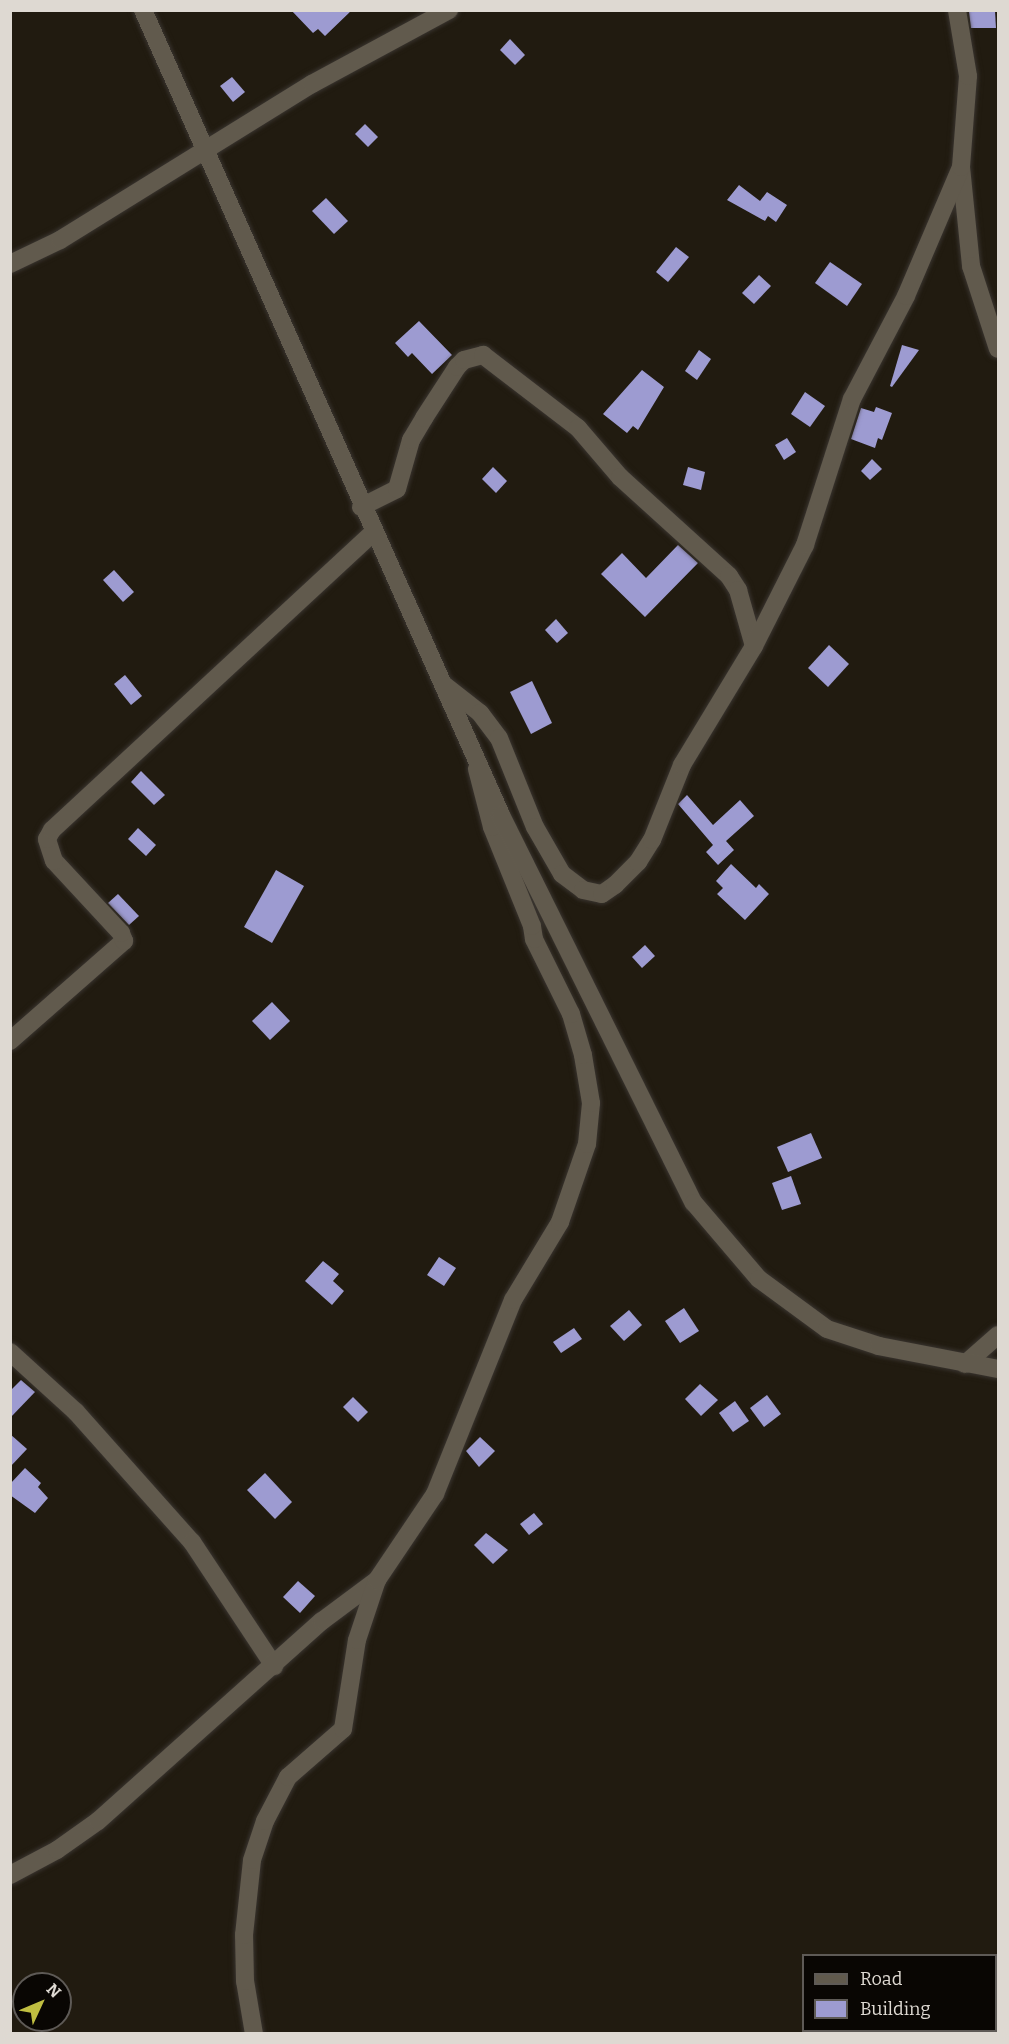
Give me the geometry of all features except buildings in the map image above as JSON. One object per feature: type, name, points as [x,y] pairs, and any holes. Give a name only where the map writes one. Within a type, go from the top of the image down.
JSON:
[{"type":"street","points":[[143,10],[207,149],[361,507],[474,756],[601,1022],[694,1203],[708,1223],[759,1279],[827,1329],[879,1346],[999,1369]]},
{"type":"street","points":[[10,264],[60,240],[312,84],[449,10]]},
{"type":"street","points":[[957,10],[968,76],[961,167],[971,266],[999,349]]},
{"type":"street","points":[[443,684],[480,713],[499,738],[535,827],[562,874],[584,890],[602,894],[638,862],[652,840],[682,765],[754,646],[805,545],[852,399],[901,306],[961,167]]},
{"type":"street","points":[[361,507],[397,489],[411,440],[424,418],[457,367],[464,360],[483,355],[578,428],[620,477],[729,576],[738,590],[754,646]]},
{"type":"street","points":[[10,1041],[124,941],[121,933],[54,861],[47,839],[52,830],[373,533]]},
{"type":"street","points":[[254,2034],[244,1935],[252,1860],[265,1821],[288,1777],[343,1729],[357,1640],[377,1580],[439,1485],[513,1300],[560,1222],[573,1191],[591,1123],[583,1055],[571,1014],[534,939],[532,926],[492,827],[474,756]]},
{"type":"street","points":[[965,1364],[999,1335]]},
{"type":"street","points":[[10,1352],[75,1412],[192,1542],[274,1666]]},
{"type":"street","points":[[10,1875],[57,1850],[98,1821],[136,1783],[274,1666],[322,1621],[377,1580]]}]
